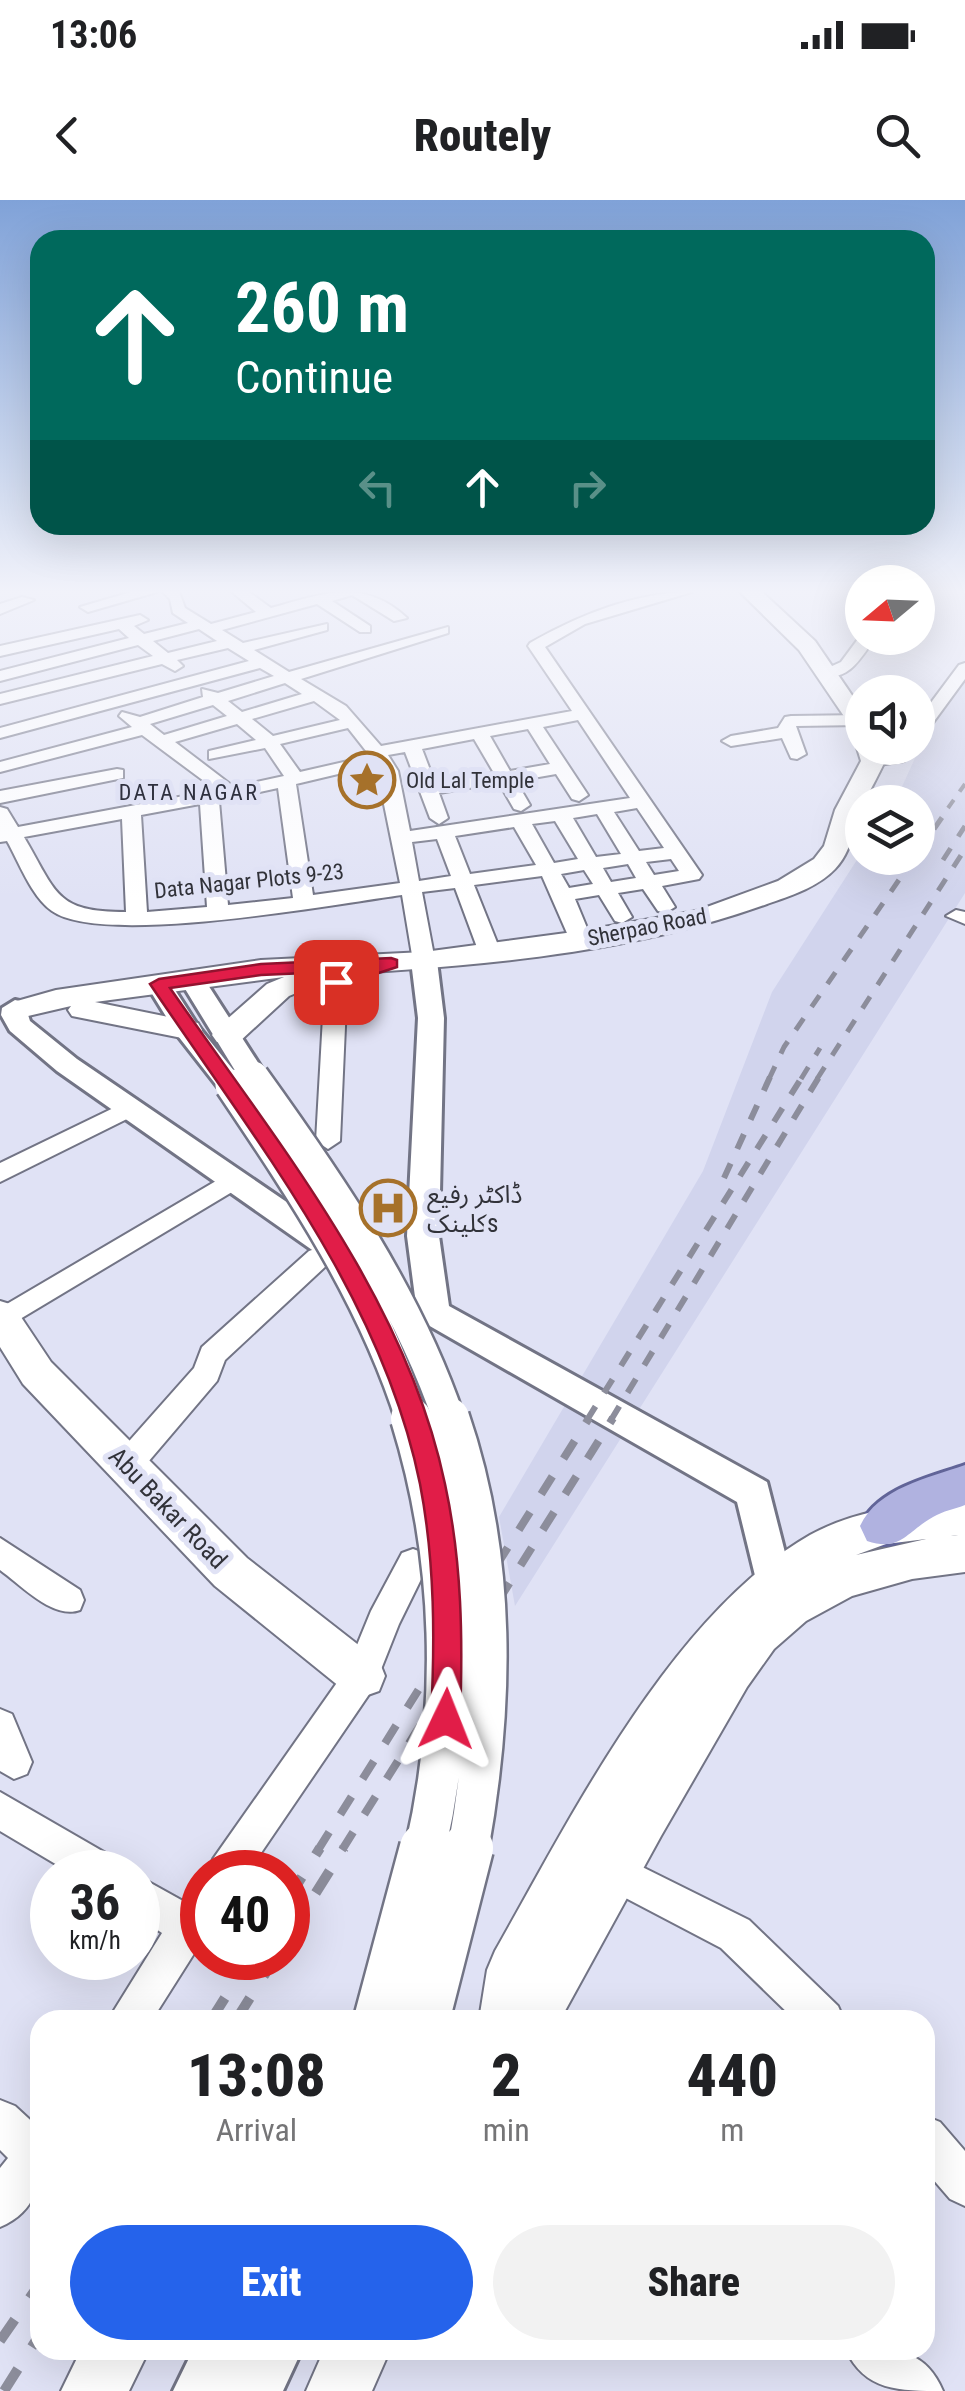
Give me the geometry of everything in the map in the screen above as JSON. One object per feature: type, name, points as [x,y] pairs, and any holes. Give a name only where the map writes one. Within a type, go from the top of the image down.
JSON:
[{"type":"main road","name":"Sherpao Road","points":[[180,989],[333,964],[391,964],[581,940],[702,918],[808,878],[838,847],[859,765]]},
{"type":"main road","name":"Sherpao Road","points":[[180,989],[336,982],[391,964]]},
{"type":"main road","points":[[228,1036],[278,990],[295,984]]},
{"type":"main road","points":[[14,1007],[56,999],[180,989]]},
{"type":"main road","points":[[14,1007],[53,1012],[83,1010],[180,989]]},
{"type":"main road","points":[[83,1010],[131,1016],[187,1030]]},
{"type":"main road","name":"Abu Bakar Road","points":[[1,1318],[38,1372],[231,1572],[362,1676]]},
{"type":"main road","points":[[884,1526],[917,1502],[965,1485]]},
{"type":"main road","points":[[508,2010],[514,1970],[612,1793],[712,1647],[774,1584],[828,1548],[884,1526],[965,1516]]},
{"type":"main road","points":[[534,2010],[552,1987],[612,1871],[734,1668],[766,1626],[809,1595],[867,1569],[907,1558],[965,1552]]},
{"type":"main road","points":[[92,2391],[111,2360]]},
{"type":"main road","points":[[338,2391],[353,2360]]},
{"type":"street","points":[[102,694],[231,793]]},
{"type":"street","points":[[0,734],[144,694]]},
{"type":"street","points":[[210,694],[270,742],[290,780],[304,902]]},
{"type":"street","points":[[0,767],[84,746],[236,694]]},
{"type":"street","points":[[562,896],[692,875],[570,694]]},
{"type":"street","points":[[161,741],[316,695],[352,722],[389,771],[412,886],[431,1018],[423,1236],[433,1312]]},
{"type":"street","points":[[0,707],[20,728]]},
{"type":"street","points":[[0,813],[6,835],[231,793],[378,755],[584,714]]},
{"type":"street","points":[[796,754],[788,732],[792,721],[845,734]]},
{"type":"street","points":[[215,755],[352,722]]},
{"type":"street","points":[[533,724],[579,795]]},
{"type":"street","points":[[731,741],[788,732]]},
{"type":"street","points":[[480,734],[505,777],[581,940]]},
{"type":"street","points":[[84,746],[160,806]]},
{"type":"street","points":[[412,748],[489,950]]},
{"type":"street","points":[[430,790],[561,768]]},
{"type":"street","points":[[0,797],[116,774]]},
{"type":"street","points":[[401,831],[520,812],[579,795],[637,794]]},
{"type":"street","points":[[520,812],[561,814],[602,808],[637,794]]},
{"type":"street","points":[[209,797],[218,912]]},
{"type":"street","points":[[602,808],[665,907]]},
{"type":"street","points":[[131,812],[137,918]]},
{"type":"street","points":[[561,814],[622,917]]},
{"type":"street","name":"Data Nagar Plots 9-23","points":[[6,835],[50,898],[62,909],[90,918],[218,912],[676,852]]},
{"type":"street","points":[[328,1141],[336,982]]},
{"type":"street","points":[[180,989],[187,1030],[242,1080],[314,1159],[409,1323],[458,1446],[484,1560],[487,1715],[479,1805],[427,2010]]},
{"type":"street","points":[[180,989],[228,1036],[242,1080],[383,1337],[408,1399],[432,1481],[444,1556],[449,1643],[444,1758],[405,1940],[382,2010]]},
{"type":"street","points":[[14,1007],[19,1025],[67,1065],[298,1229],[433,1312],[754,1493],[774,1584]]},
{"type":"street","points":[[0,1173],[130,1108]]},
{"type":"street","points":[[1,1318],[232,1180]]},
{"type":"street","points":[[126,1466],[206,1373],[212,1355],[318,1258]]},
{"type":"street","points":[[0,1552],[68,1600]]},
{"type":"street","points":[[241,1850],[362,1676],[383,1620],[414,1564]]},
{"type":"street","points":[[0,1726],[14,1762]]},
{"type":"street","points":[[0,1810],[66,1850]]},
{"type":"street","points":[[612,1871],[735,1934],[814,2010]]},
{"type":"street","points":[[135,2010],[180,1941]]},
{"type":"street","points":[[0,2120],[30,2146]]},
{"type":"street","points":[[935,2149],[965,2184]]},
{"type":"street","points":[[0,2205],[30,2164]]},
{"type":"street","points":[[201,2391],[218,2360]]},
{"type":"street","points":[[253,2391],[270,2360]]},
{"type":"street","points":[[881,2360],[920,2391]]},
{"type":"shaded area","points":[[950,694],[965,694],[965,893],[515,1606],[499,1517],[703,1171],[772,992],[847,875],[935,875],[935,785],[903,785],[912,765],[935,765],[935,714]]},
{"type":"railway","points":[[948,808],[965,784]]},
{"type":"railway","points":[[935,828],[950,806]]},
{"type":"railway","points":[[943,860],[965,826]]},
{"type":"railway","points":[[817,1079],[965,849]]},
{"type":"railway","points":[[769,1079],[784,1047],[902,875]]},
{"type":"railway","points":[[801,1079],[820,1048]]},
{"type":"railway","points":[[724,1178],[770,1077]]},
{"type":"railway","points":[[587,1420],[802,1077]]},
{"type":"railway","points":[[611,1420],[819,1077]]},
{"type":"railway","points":[[318,1850],[589,1418]]},
{"type":"railway","points":[[342,1850],[613,1418]]},
{"type":"railway","points":[[310,1864],[320,1848]]},
{"type":"railway","points":[[310,1902],[344,1848]]},
{"type":"railway","points":[[217,2010],[236,1980]]},
{"type":"railway","points":[[242,2010],[261,1980]]},
{"type":"railway","points":[[0,2341],[30,2298]]},
{"type":"railway","points":[[4,2391],[30,2350]]},
{"type":"place","name":"Old Lal Temple","points":[[367,780]]},
{"type":"place","name":"ڈاکٹر رفیع کلینکs","points":[[388,1208]]},
{"type":"district","name":"DATA NAGAR","points":[[189,792]]},
{"type":"route","points":[[336,982],[391,964],[261,969],[159,984],[187,1030],[231,1085],[301,1189],[356,1281],[408,1399],[432,1481],[444,1556],[449,1643],[446,1719]]}]
